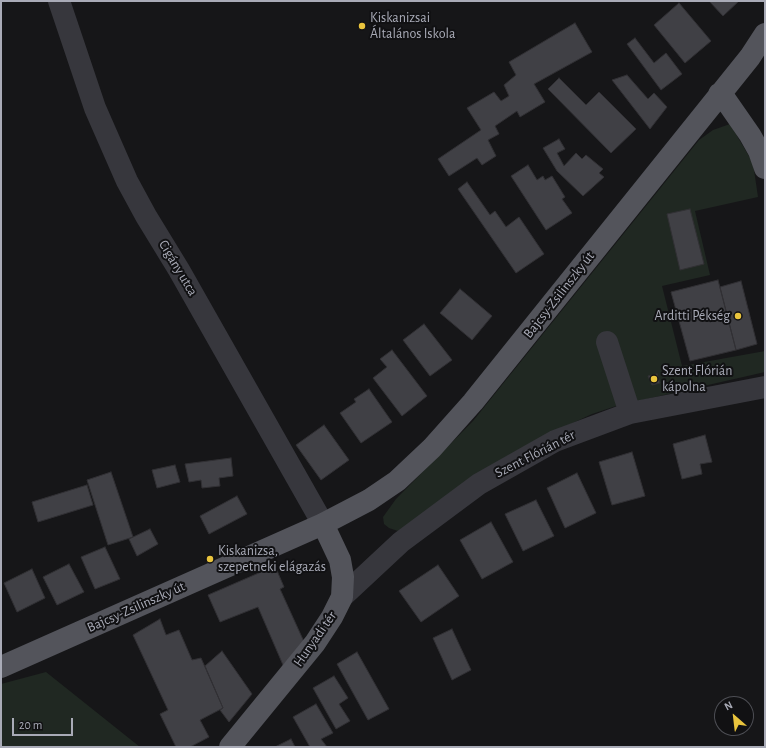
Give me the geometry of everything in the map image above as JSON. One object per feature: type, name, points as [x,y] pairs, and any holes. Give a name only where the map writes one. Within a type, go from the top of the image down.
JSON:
[{"type":"main road","name":"Bajcsy-Zsilinszky út","points":[[1,667],[323,524],[369,500],[397,481],[432,448],[473,402],[750,57],[765,34]]},
{"type":"main road","points":[[719,94],[725,99],[750,134],[759,151],[765,168]]},
{"type":"main road","name":"Hunyadi tér","points":[[230,747],[315,643],[332,617],[342,597],[343,576],[340,560],[323,524]]},
{"type":"street","name":"Cigány utca","points":[[59,1],[95,108],[127,181],[323,524]]},
{"type":"street","points":[[607,342],[630,413]]},
{"type":"street","name":"Szent Flórián tér","points":[[342,597],[401,542],[479,484],[555,441],[630,413],[765,387]]},
{"type":"shaded area","points":[[730,124],[753,163],[758,197],[695,211],[710,275],[662,286],[682,366],[765,351],[765,372],[616,406],[592,414],[543,437],[398,531],[389,528],[384,524],[383,517],[396,499],[473,421],[699,140],[713,130]]},
{"type":"shaded area","points":[[46,672],[140,747],[1,747],[1,684]]},
{"type":"building","points":[[709,1],[739,1],[723,16]]},
{"type":"building","points":[[679,3],[711,41],[685,63],[654,25]]},
{"type":"building","points":[[575,23],[592,52],[534,84],[545,102],[520,117],[517,111],[495,126],[499,134],[488,140],[496,156],[482,165],[477,158],[449,176],[438,159],[481,130],[467,108],[494,92],[501,101],[509,96],[504,85],[516,75],[509,62]]},
{"type":"building","points":[[635,38],[654,63],[666,53],[682,74],[661,90],[627,44]]},
{"type":"building","points":[[627,75],[648,99],[654,93],[667,107],[650,129],[612,80]]},
{"type":"building","points":[[559,78],[586,105],[599,92],[636,129],[611,153],[548,89]]},
{"type":"building","points":[[559,139],[565,149],[557,153],[564,166],[576,153],[582,159],[586,155],[603,169],[599,173],[604,177],[583,196],[557,171],[543,148]]},
{"type":"building","points":[[528,165],[537,180],[543,176],[545,180],[552,176],[565,197],[562,199],[572,213],[546,230],[511,176]]},
{"type":"building","points":[[467,182],[490,215],[495,211],[506,227],[519,217],[544,254],[516,273],[458,189]]},
{"type":"building","points":[[690,209],[704,264],[680,270],[667,214]]},
{"type":"building","points":[[718,280],[736,350],[690,361],[671,292]]},
{"type":"building","name":"Arditti Pékség","points":[[741,281],[757,344],[736,350],[720,287]]},
{"type":"building","points":[[460,289],[492,316],[472,340],[440,313]]},
{"type":"building","points":[[424,324],[452,360],[430,376],[403,340]]},
{"type":"building","points":[[392,350],[427,396],[402,416],[373,378],[387,367],[380,359]]},
{"type":"building","name":"Szent Flórián kápolna","points":[[657,374],[660,383],[652,385],[648,376]]},
{"type":"building","points":[[369,389],[392,422],[361,443],[340,413],[356,402],[354,399]]},
{"type":"building","points":[[324,425],[349,460],[321,480],[296,445]]},
{"type":"building","points":[[705,435],[712,462],[700,464],[702,474],[682,479],[673,444]]},
{"type":"building","points":[[632,452],[645,496],[612,505],[599,462]]},
{"type":"building","points":[[231,458],[233,476],[219,478],[220,486],[202,488],[201,480],[189,482],[185,464]]},
{"type":"building","points":[[175,465],[180,482],[157,488],[152,470]]},
{"type":"building","points":[[111,472],[133,537],[108,545],[87,480]]},
{"type":"building","points":[[577,473],[596,513],[565,528],[547,488]]},
{"type":"building","points":[[87,485],[93,505],[38,522],[32,502]]},
{"type":"building","points":[[237,496],[247,514],[209,534],[200,516]]},
{"type":"building","points":[[536,500],[554,536],[523,551],[505,514]]},
{"type":"building","points":[[491,522],[513,562],[482,579],[460,540]]},
{"type":"building","points":[[150,529],[158,544],[137,556],[129,539]]},
{"type":"building","points":[[105,547],[120,579],[95,589],[81,557]]},
{"type":"building","points":[[69,564],[84,592],[57,605],[43,577]]},
{"type":"building","points":[[438,565],[459,596],[421,622],[399,591]]},
{"type":"building","points":[[275,566],[284,587],[280,589],[305,644],[283,665],[258,607],[220,622],[208,595]]},
{"type":"building","points":[[32,569],[45,598],[17,612],[4,583]]},
{"type":"building","points":[[160,619],[166,635],[179,630],[192,660],[201,658],[223,708],[200,720],[209,737],[190,747],[176,747],[160,714],[168,710],[133,635]]},
{"type":"building","points":[[452,629],[471,670],[452,680],[433,638]]},
{"type":"building","points":[[222,651],[252,694],[229,722],[220,710],[223,708],[205,666]]},
{"type":"building","points":[[357,652],[389,709],[368,720],[337,664]]},
{"type":"building","points":[[334,676],[348,698],[339,704],[350,721],[336,729],[313,688]]},
{"type":"building","points":[[316,704],[333,733],[321,739],[327,747],[310,747],[293,717]]},
{"type":"building","points":[[291,739],[295,747],[275,747]]},
{"type":"place","name":"Kiskanizsai Általános Iskola","points":[[362,26]]},
{"type":"place","name":"Arditti Pékség","points":[[738,316]]},
{"type":"place","name":"Szent Flórián kápolna","points":[[654,379]]},
{"type":"place","name":"Kiskanizsa, szepetneki elágazás","points":[[210,559]]}]
